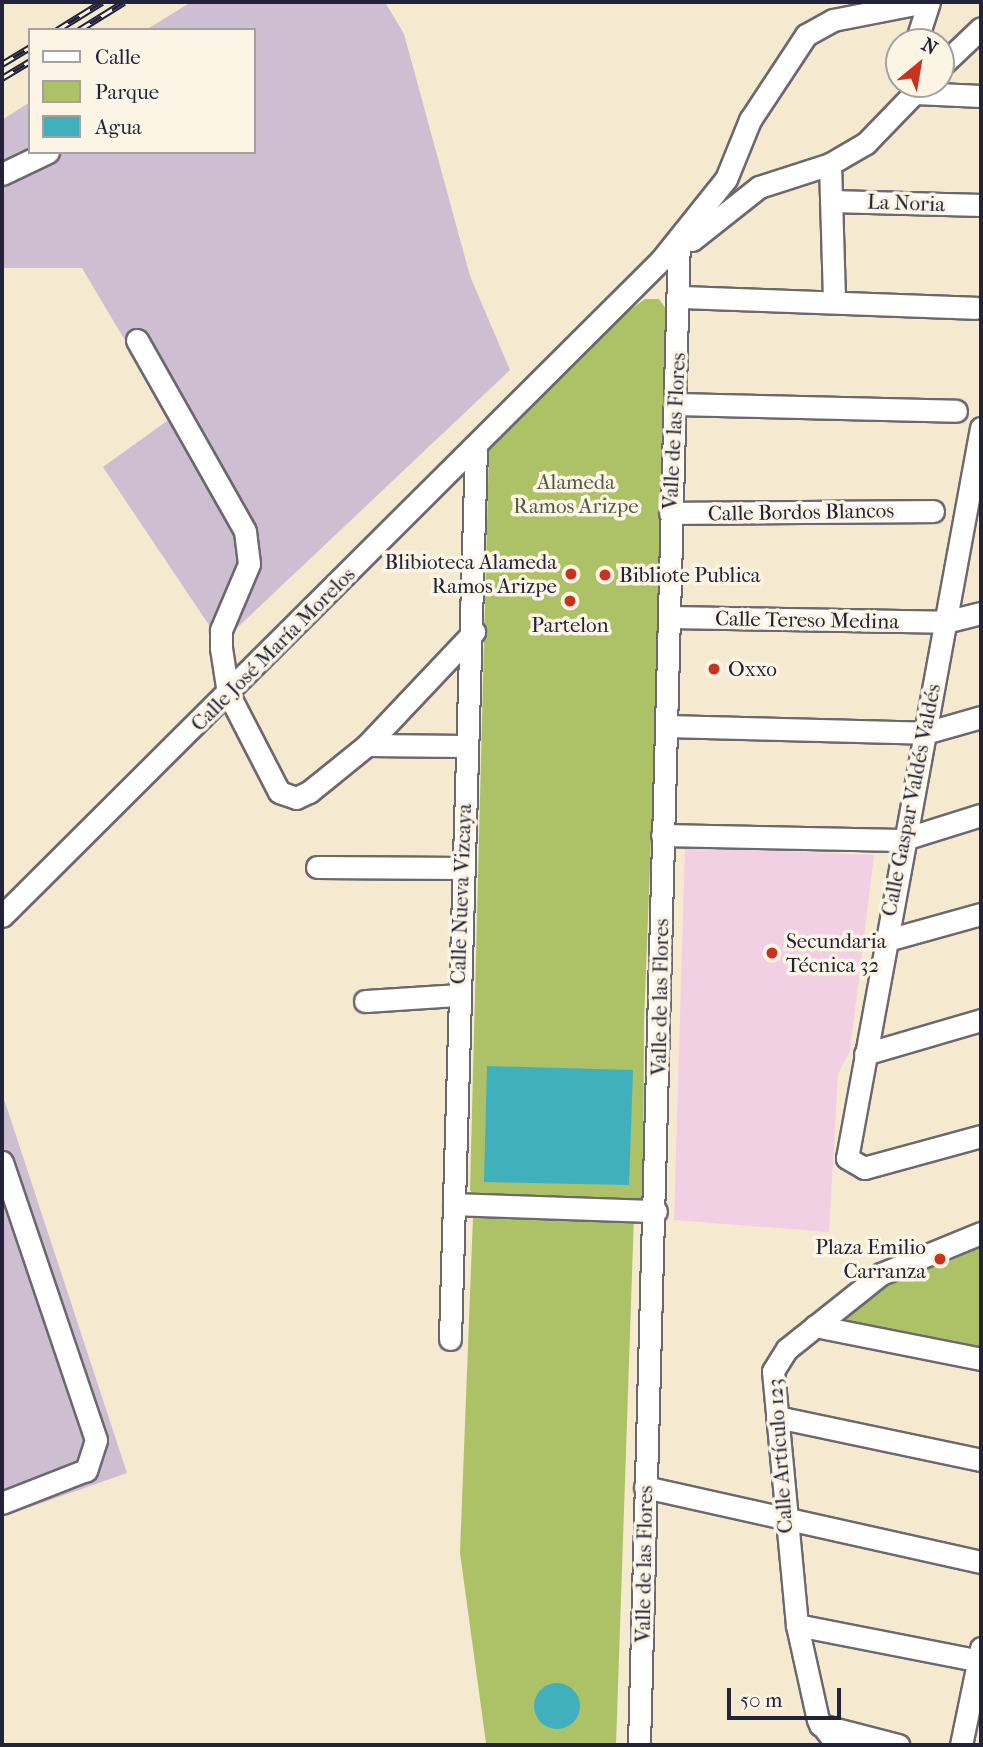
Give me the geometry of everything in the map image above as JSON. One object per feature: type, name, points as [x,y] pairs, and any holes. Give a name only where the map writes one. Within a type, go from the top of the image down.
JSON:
[{"type":"street","points":[[920,28],[927,2]]},
{"type":"street","name":"Calle José María Morelos","points":[[679,244],[726,178],[750,120],[806,35],[832,20],[927,2]]},
{"type":"street","points":[[955,52],[981,28]]},
{"type":"street","points":[[955,92],[981,96]]},
{"type":"street","name":"Calle José María Morelos","points":[[2,916],[476,449],[661,260],[759,187],[830,164],[866,143],[908,98]]},
{"type":"street","points":[[2,174],[43,154]]},
{"type":"street","points":[[830,164],[834,299]]},
{"type":"street","name":"La Noria","points":[[831,201],[981,205]]},
{"type":"street","name":"Valle de las Flores","points":[[639,1745],[645,1487],[656,1211],[662,835],[679,244]]},
{"type":"street","points":[[679,297],[834,299],[976,308]]},
{"type":"street","points":[[137,340],[245,531],[249,564],[221,630],[228,693],[279,792],[296,797],[309,792],[367,745],[474,632]]},
{"type":"street","points":[[676,404],[956,411]]},
{"type":"street","name":"Calle Gaspar Valdés Valdés","points":[[981,428],[925,733],[901,840],[847,1158],[852,1164],[864,1168],[981,1136]]},
{"type":"street","name":"Calle Nueva Vizcaya","points":[[450,1339],[457,995],[466,746],[474,632],[476,449]]},
{"type":"street","name":"Calle Bordos Blancos","points":[[670,513],[933,511]]},
{"type":"street","name":"Calle Tereso Medina","points":[[669,617],[945,622],[981,613]]},
{"type":"street","points":[[666,726],[925,733],[981,717]]},
{"type":"street","points":[[367,745],[466,746]]},
{"type":"street","points":[[662,835],[901,840],[981,815]]},
{"type":"street","points":[[317,867],[463,868]]},
{"type":"street","points":[[884,941],[981,914]]},
{"type":"street","points":[[365,1001],[457,995]]},
{"type":"street","points":[[865,1054],[981,1020]]},
{"type":"street","points":[[2,1162],[96,1440],[80,1474],[2,1503]]},
{"type":"street","points":[[454,1205],[656,1211]]},
{"type":"street","name":"Calle Artículo 123","points":[[836,1745],[820,1725],[797,1625],[783,1518],[772,1371],[815,1326],[881,1275],[981,1233]]},
{"type":"street","points":[[815,1326],[981,1359]]},
{"type":"street","points":[[777,1417],[981,1460]]},
{"type":"street","points":[[645,1487],[981,1562]]},
{"type":"street","points":[[797,1625],[980,1657],[961,1745]]},
{"type":"street","points":[[820,1725],[898,1745]]},
{"type":"shaded area","points":[[191,2],[385,2],[404,34],[470,276],[510,370],[221,643],[103,467],[171,418],[82,268],[2,268],[2,120],[28,103],[28,154],[256,154],[256,28],[149,28]]},
{"type":"shaded area","name":"Secundaria Técnica 32","points":[[685,847],[874,855],[850,1051],[838,1074],[829,1232],[674,1220]]},
{"type":"shaded area","points":[[2,1093],[127,1473],[2,1517]]},
{"type":"green space","name":"Alameda Ramos Arizpe","points":[[645,299],[659,299],[671,316],[644,1022],[643,1201],[476,1199],[470,1190],[489,448],[610,324]]},
{"type":"green space","points":[[634,1215],[616,1745],[493,1745],[486,1743],[460,1553],[473,1217]]},
{"type":"green space","points":[[981,1240],[981,1349],[843,1321],[905,1263]]},
{"type":"water","points":[[487,1066],[633,1070],[629,1185],[484,1182]]},
{"type":"water","points":[[557,1683],[573,1690],[580,1706],[573,1722],[557,1729],[541,1722],[534,1706],[541,1690]]},
{"type":"railway","points":[[60,28],[102,2]]},
{"type":"railway","points":[[82,28],[124,2]]},
{"type":"railway","points":[[2,64],[28,48]]},
{"type":"railway","points":[[2,78],[28,62]]},
{"type":"place","name":"Blibioteca Alameda Ramos Arizpe","points":[[571,574]]},
{"type":"place","name":"Bibliote Publica","points":[[605,575]]},
{"type":"place","name":"Partelon","points":[[570,601]]},
{"type":"place","name":"Oxxo","points":[[714,669]]},
{"type":"place","name":"Secundaria Técnica 32","points":[[772,953]]},
{"type":"place","name":"Plaza Emilio Carranza","points":[[940,1259]]}]
